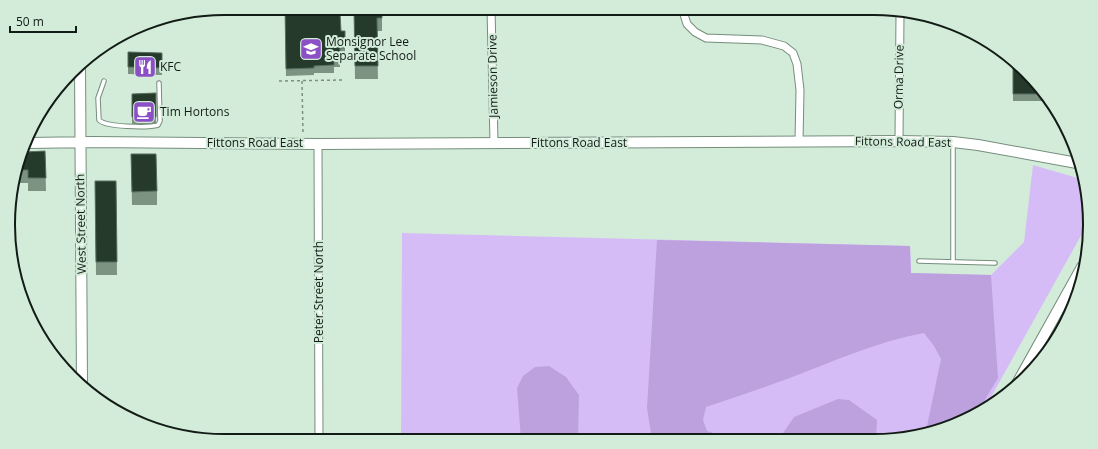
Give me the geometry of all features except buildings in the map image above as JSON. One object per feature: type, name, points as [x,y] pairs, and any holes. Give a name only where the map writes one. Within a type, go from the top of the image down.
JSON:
[{"type":"street","name":"Jamieson Drive","points":[[491,15],[494,143]]},
{"type":"street","points":[[684,15],[687,24],[695,32],[706,38],[762,40],[784,46],[793,53],[797,64],[800,90],[799,142]]},
{"type":"street","name":"Orma Drive","points":[[899,141],[900,17]]},
{"type":"street","name":"West Street North","points":[[80,72],[82,378]]},
{"type":"street","name":"Fittons Road East","points":[[32,143],[318,144],[953,142],[978,144],[1074,162]]},
{"type":"street","name":"Peter Street North","points":[[318,144],[319,434]]},
{"type":"street","points":[[1024,370],[1076,277]]},
{"type":"lane","points":[[104,81],[98,98],[99,120],[105,124],[119,126],[158,125],[160,121],[159,83]]},
{"type":"lane","points":[[953,142],[953,262]]},
{"type":"lane","points":[[919,261],[995,263]]},
{"type":"path","points":[[279,81],[342,80]]},
{"type":"path","points":[[302,81],[303,138]]},
{"type":"shaded area","points":[[1033,165],[1078,178],[1083,211],[1083,232],[990,399],[954,418],[941,423],[914,430],[887,434],[401,434],[402,233],[910,246],[911,273],[991,275],[1024,242]]},
{"type":"shaded area","points":[[657,240],[910,246],[911,273],[991,275],[998,378],[983,403],[954,418],[926,427],[941,359],[934,346],[924,333],[871,347],[777,383],[706,407],[703,420],[707,431],[717,434],[651,434],[647,408]]},
{"type":"shaded area","points":[[549,366],[566,377],[579,395],[578,434],[521,434],[517,388],[523,376],[535,367]]},
{"type":"shaded area","points":[[838,399],[849,400],[877,420],[876,434],[782,434],[794,417]]},
{"type":"place","name":"Monsignor Lee Separate School","points":[[311,49]]},
{"type":"place","name":"KFC","points":[[145,67]]},
{"type":"place","name":"Tim Hortons","points":[[144,112]]}]
